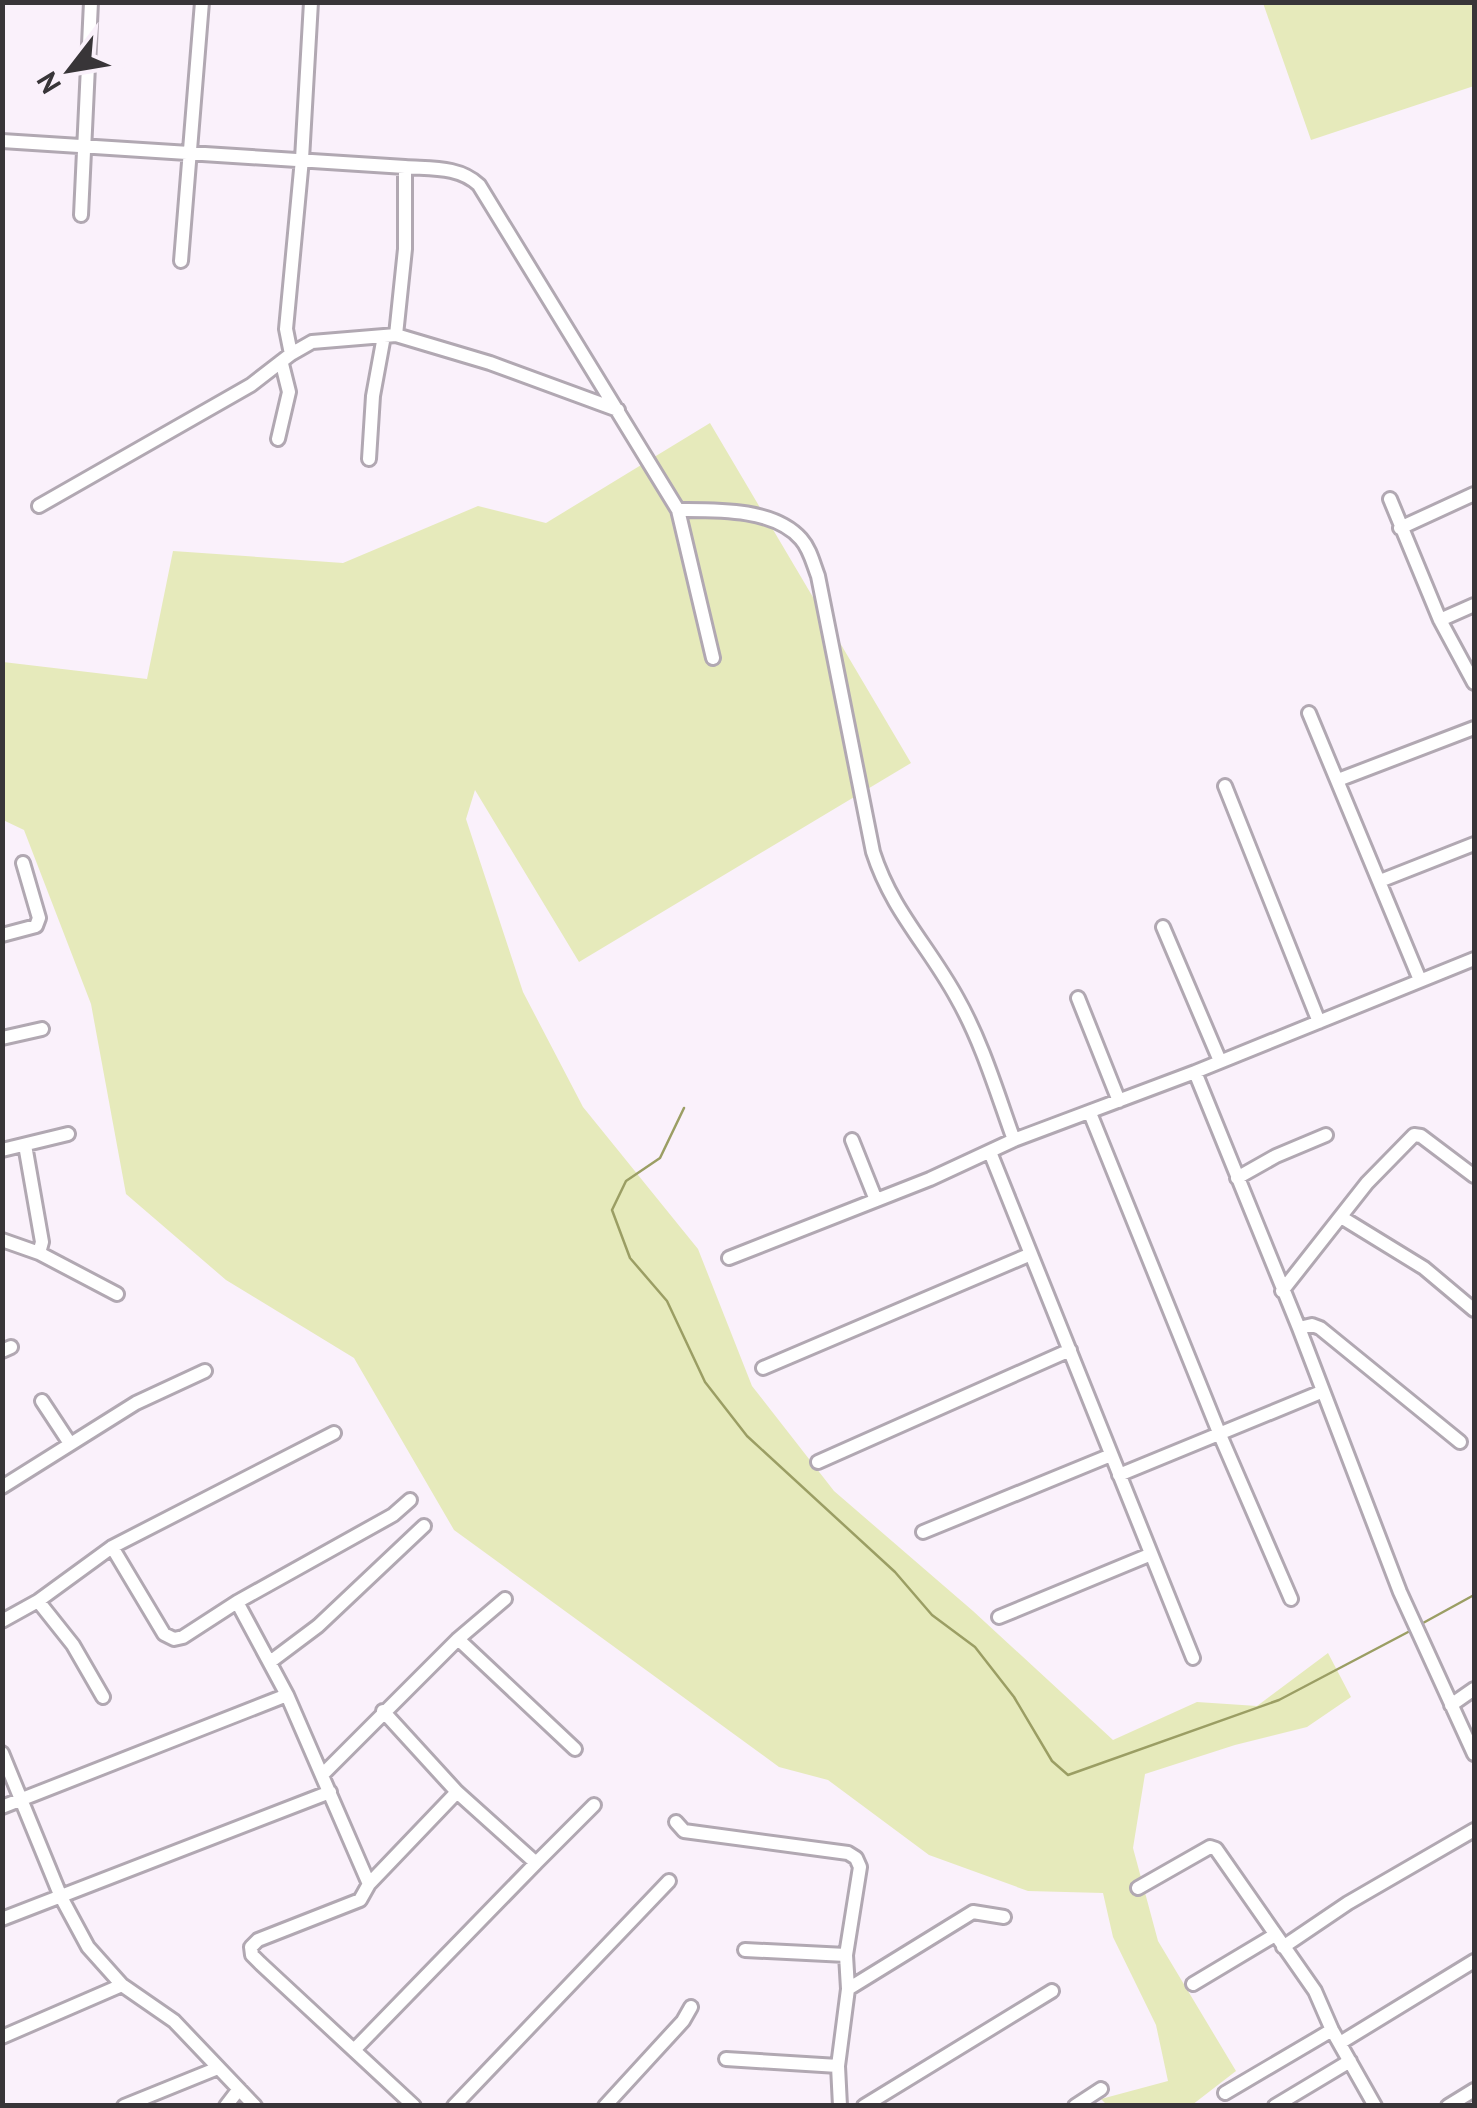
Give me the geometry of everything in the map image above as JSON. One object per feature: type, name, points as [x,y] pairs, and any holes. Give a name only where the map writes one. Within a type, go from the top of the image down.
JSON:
[{"type":"street","points":[[82,215],[91,2]]},
{"type":"street","points":[[182,260],[202,2]]},
{"type":"street","points":[[278,439],[289,392],[286,329],[311,2]]},
{"type":"street","points":[[2,140],[405,166],[454,170],[471,178],[479,185],[678,510],[713,658]]},
{"type":"street","points":[[369,459],[373,396],[390,336],[406,249],[405,166]]},
{"type":"street","points":[[39,506],[144,448],[320,340],[390,336],[490,364],[618,410]]},
{"type":"street","points":[[1400,528],[1474,494]]},
{"type":"street","points":[[1390,499],[1440,620],[1474,683]]},
{"type":"street","points":[[678,510],[723,508],[751,514],[799,536],[809,550],[818,576],[873,852],[884,885],[960,1003],[1014,1140]]},
{"type":"street","points":[[1440,620],[1474,605]]},
{"type":"street","points":[[1309,712],[1420,980]]},
{"type":"street","points":[[1338,780],[1474,728]]},
{"type":"street","points":[[1226,786],[1319,1022]]},
{"type":"street","points":[[1380,881],[1474,844]]},
{"type":"street","points":[[2,935],[31,929],[39,918],[22,863]]},
{"type":"street","points":[[1163,927],[1220,1062]]},
{"type":"street","points":[[729,1258],[1014,1140],[1119,1102],[1474,959]]},
{"type":"street","points":[[1078,998],[1119,1102]]},
{"type":"street","points":[[2,1038],[42,1029]]},
{"type":"street","points":[[1195,1072],[1400,1592],[1474,1754]]},
{"type":"street","points":[[1090,1113],[1291,1599]]},
{"type":"street","points":[[2,1150],[68,1134]]},
{"type":"street","points":[[1282,1292],[1367,1183],[1414,1134],[1474,1176]]},
{"type":"street","points":[[1237,1178],[1326,1135]]},
{"type":"street","points":[[852,1140],[876,1200]]},
{"type":"street","points":[[25,1145],[42,1242],[39,1253]]},
{"type":"street","points":[[990,1152],[1192,1658]]},
{"type":"street","points":[[1341,1218],[1424,1268],[1474,1310]]},
{"type":"street","points":[[2,1240],[39,1253],[117,1294]]},
{"type":"street","points":[[762,1368],[1032,1254]]},
{"type":"street","points":[[1299,1328],[1320,1328],[1460,1442]]},
{"type":"street","points":[[818,1462],[1070,1350]]},
{"type":"street","points":[[2,1487],[136,1402],[205,1371]]},
{"type":"street","points":[[1119,1476],[1321,1392]]},
{"type":"street","points":[[42,1401],[68,1442]]},
{"type":"street","points":[[2,1621],[38,1601],[112,1547],[334,1432]]},
{"type":"street","points":[[922,1532],[1110,1455]]},
{"type":"street","points":[[112,1547],[164,1634],[174,1639],[379,1524],[410,1500]]},
{"type":"street","points":[[270,1662],[318,1626],[424,1526]]},
{"type":"street","points":[[999,1617],[1150,1555]]},
{"type":"street","points":[[322,1774],[458,1639],[504,1599]]},
{"type":"street","points":[[38,1601],[73,1645],[103,1697]]},
{"type":"street","points":[[237,1602],[286,1696],[368,1884]]},
{"type":"street","points":[[458,1639],[574,1749]]},
{"type":"street","points":[[1451,1705],[1474,1689]]},
{"type":"street","points":[[2,1808],[286,1696]]},
{"type":"street","points":[[383,1712],[458,1792],[536,1864]]},
{"type":"street","points":[[2,1754],[61,1897],[88,1947],[122,1984],[174,2021],[255,2106]]},
{"type":"street","points":[[2,1919],[330,1792]]},
{"type":"street","points":[[414,2106],[260,1963],[252,1955],[252,1947],[258,1940],[360,1900],[368,1884],[458,1792]]},
{"type":"street","points":[[354,2050],[594,1805]]},
{"type":"street","points":[[676,1822],[684,1831],[848,1853],[856,1858],[860,1868],[846,1955],[848,1989],[838,2066],[840,2106]]},
{"type":"street","points":[[1193,1984],[1279,1941],[1474,1830]]},
{"type":"street","points":[[1138,1888],[1210,1847],[1221,1856],[1315,1991],[1375,2106]]},
{"type":"street","points":[[454,2106],[669,1881]]},
{"type":"street","points":[[848,1989],[973,1912],[1004,1917]]},
{"type":"street","points":[[745,1950],[846,1955]]},
{"type":"street","points":[[1340,2044],[1474,1961]]},
{"type":"street","points":[[2,2036],[122,1984]]},
{"type":"street","points":[[864,2106],[1052,1990]]},
{"type":"street","points":[[605,2106],[683,2021],[691,2007]]},
{"type":"street","points":[[1225,2092],[1332,2030]]},
{"type":"street","points":[[726,2059],[838,2066]]},
{"type":"street","points":[[1275,2106],[1350,2061]]},
{"type":"street","points":[[124,2106],[218,2068]]},
{"type":"street","points":[[226,2106],[239,2089]]},
{"type":"street","points":[[1075,2106],[1101,2089]]},
{"type":"street","points":[[1448,2106],[1474,2090]]},
{"type":"street","points":[[390,2106],[400,2094]]},
{"type":"green space","points":[[1263,3],[1474,3],[1474,86],[1311,140]]},
{"type":"green space","points":[[710,423],[911,763],[579,962],[475,790],[466,819],[523,992],[583,1107],[698,1249],[752,1386],[834,1491],[973,1611],[1113,1740],[1197,1702],[1257,1706],[1328,1653],[1351,1697],[1307,1727],[1145,1774],[1133,1848],[1158,1941],[1236,2071],[1192,2105],[1107,2105],[1101,2099],[1168,2081],[1156,2025],[1113,1937],[1103,1893],[1028,1891],[929,1855],[828,1780],[779,1767],[454,1530],[354,1358],[226,1280],[126,1194],[91,1004],[24,830],[3,820],[3,662],[147,679],[173,551],[343,563],[478,506],[546,523]]},
{"type":"waterway","points":[[684,1108],[660,1158],[626,1181],[612,1210],[630,1258],[667,1301],[705,1382],[747,1436],[895,1572],[932,1615],[975,1647],[1014,1697],[1052,1761],[1068,1775],[1279,1700],[1410,1631]]},
{"type":"waterway","points":[[1423,1623],[1474,1595]]}]
